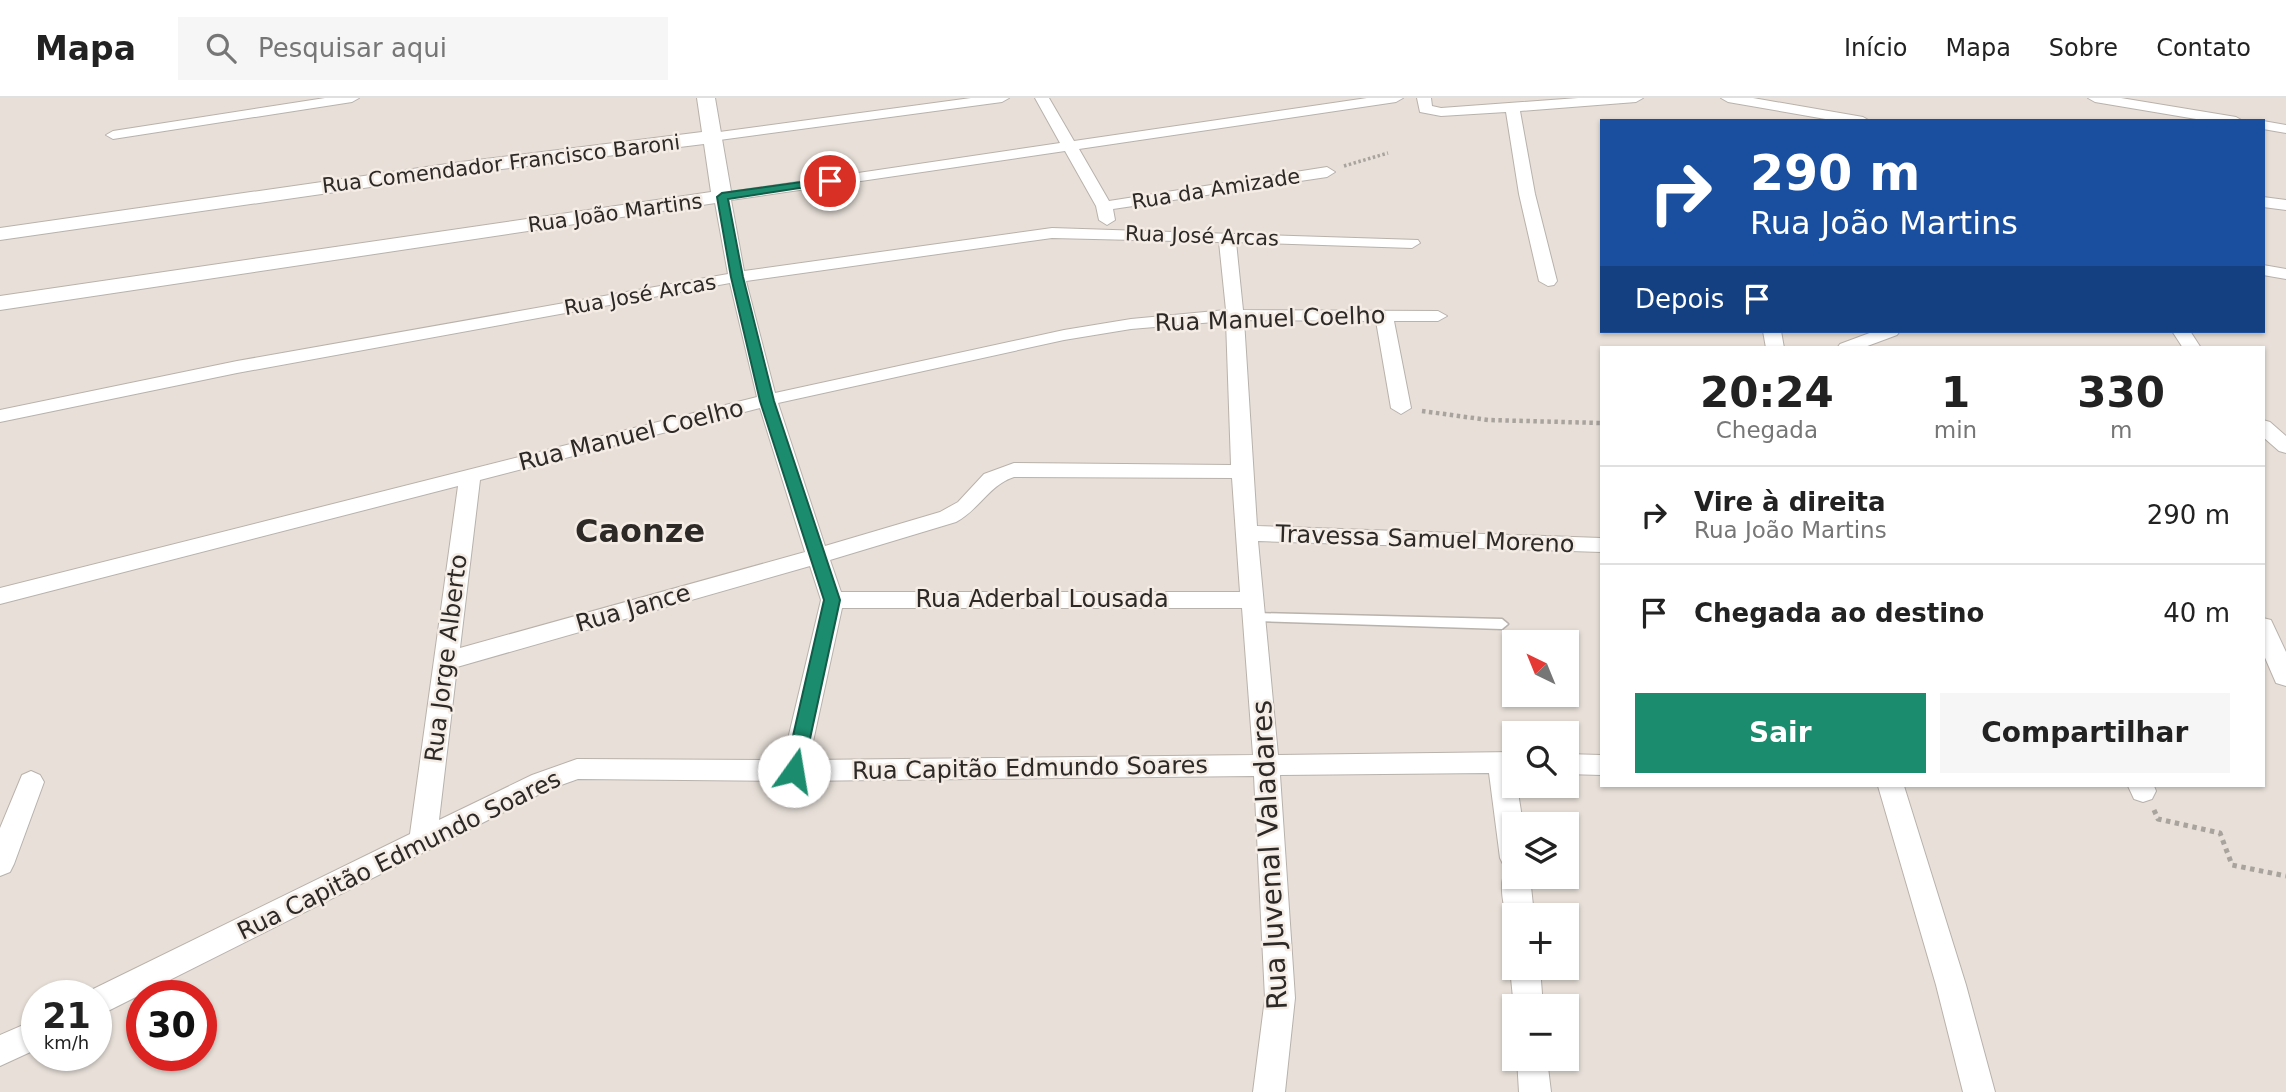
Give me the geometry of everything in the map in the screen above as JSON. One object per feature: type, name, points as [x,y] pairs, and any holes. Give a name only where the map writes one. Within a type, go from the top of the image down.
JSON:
[{"type":"street","points":[[113,135],[352,98]]},
{"type":"street","points":[[706,98],[737,277],[767,401],[820,555],[832,600],[794,771]]},
{"type":"street","name":"Rua Comendador Francisco Baroni","points":[[0,234],[461,168],[1002,98]]},
{"type":"street","points":[[1042,98],[1104,206],[1110,233]]},
{"type":"street","name":"Rua João Martins","points":[[0,303],[1396,98]]},
{"type":"street","points":[[1427,105],[1512,108],[1636,98]]},
{"type":"street","points":[[1725,102],[1848,119]]},
{"type":"street","points":[[2096,102],[2221,119]]},
{"type":"street","points":[[1512,108],[1527,194],[1548,281]]},
{"type":"street","points":[[2265,125],[2286,129]]},
{"type":"street","name":"Rua da Amizade","points":[[1104,206],[1327,172]]},
{"type":"street","points":[[2265,202],[2286,205]]},
{"type":"street","name":"Rua José Arcas","points":[[0,416],[237,367],[737,277],[1004,238],[1052,233],[1110,233],[1412,243]]},
{"type":"street","name":"Rua Juvenal Valadares","points":[[1227,237],[1235,315],[1242,472],[1268,765],[1280,998],[1269,1092]]},
{"type":"street","points":[[2265,270],[2286,274]]},
{"type":"street","name":"Rua Manuel Coelho","points":[[0,596],[767,401],[1064,335],[1131,324],[1235,315],[1438,316]]},
{"type":"street","points":[[1384,316],[1401,408]]},
{"type":"street","points":[[1851,346],[1886,333]]},
{"type":"street","points":[[2265,427],[2286,447]]},
{"type":"street","name":"Rua Jance","points":[[446,661],[934,523],[957,513],[970,503],[983,483],[998,474],[1014,470],[1242,472]]},
{"type":"street","name":"Rua Jorge Alberto","points":[[423,841],[470,475]]},
{"type":"street","name":"Travessa Samuel Moreno","points":[[1248,533],[1600,545]]},
{"type":"street","name":"Rua Aderbal Lousada","points":[[832,600],[1254,609]]},
{"type":"street","points":[[2265,632],[2278,674]]},
{"type":"street","name":"Rua Capitão Edmundo Soares","points":[[112,995],[541,782],[577,769],[794,771],[1502,762]]},
{"type":"street","points":[[1579,764],[1600,765]]},
{"type":"street","points":[[0,864],[31,782]]},
{"type":"street","points":[[1891,787],[1951,985],[1979,1092]]},
{"type":"street","points":[[0,1051],[21,1041]]},
{"type":"street","points":[[1533,1071],[1535,1092]]},
{"type":"lane","points":[[1254,609],[1502,624]]},
{"type":"path","points":[[1327,172],[1388,153]]},
{"type":"path","points":[[1401,408],[1488,420],[1600,423]]},
{"type":"path","points":[[2142,788],[2158,819],[2220,833],[2232,865],[2286,876]]},
{"type":"district","name":"Caonze","points":[[640,531]]},
{"type":"route","points":[[794,771],[832,600],[820,555],[767,401],[737,277],[722,197],[830,181]]}]
